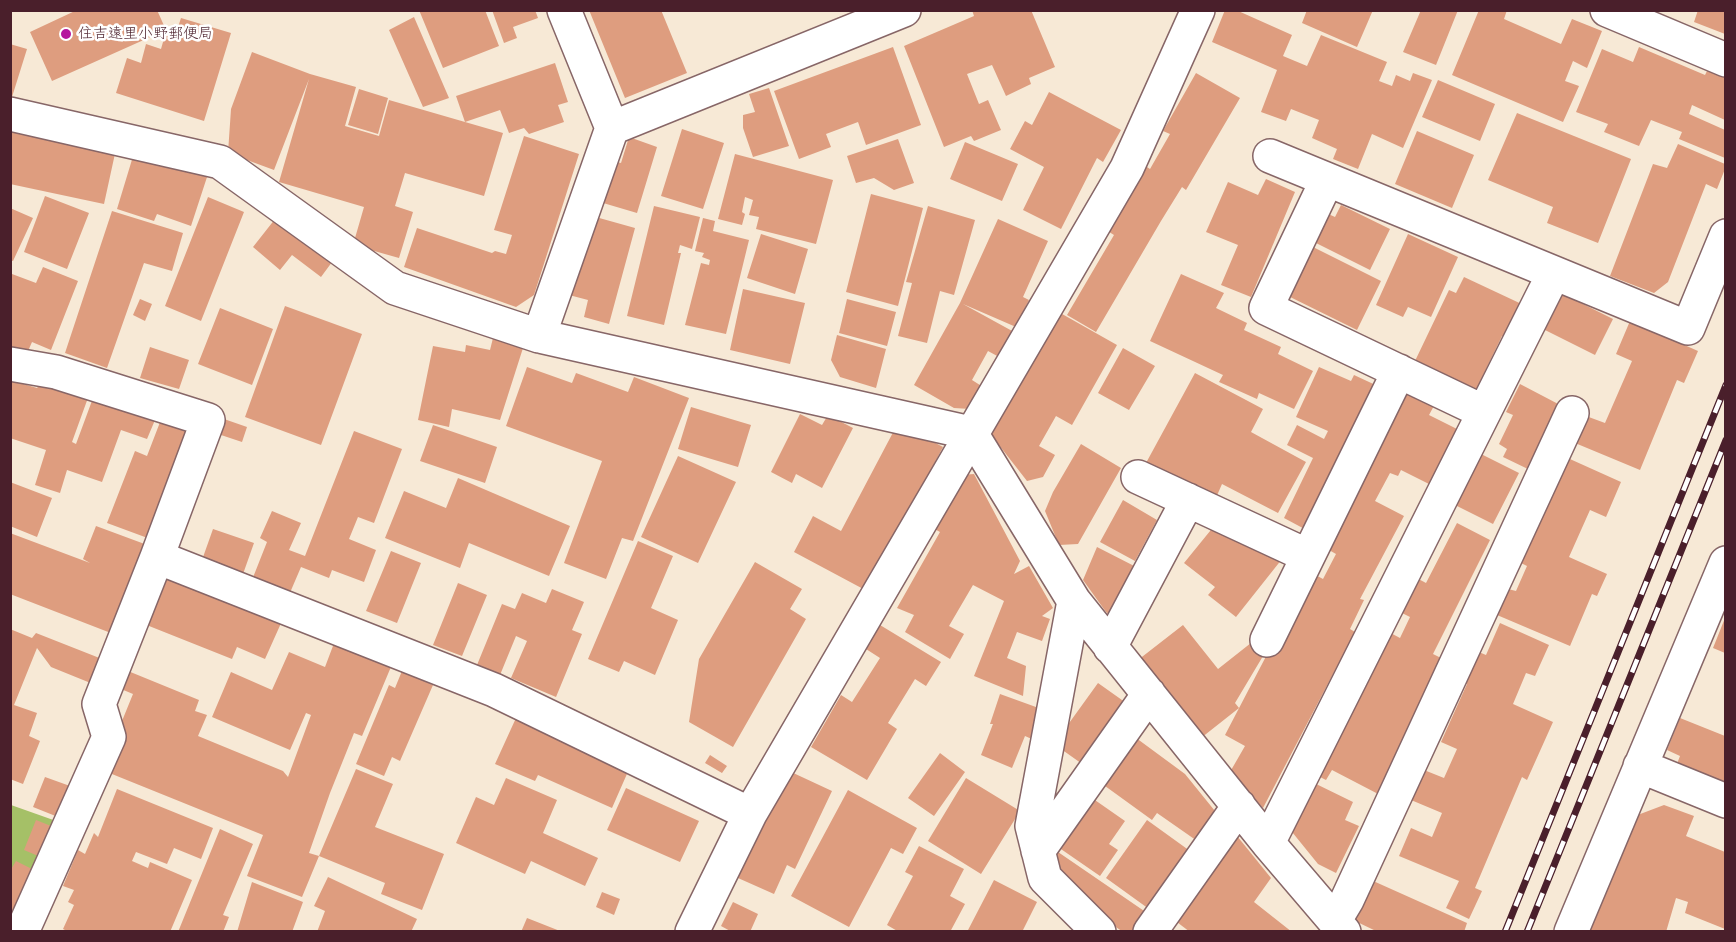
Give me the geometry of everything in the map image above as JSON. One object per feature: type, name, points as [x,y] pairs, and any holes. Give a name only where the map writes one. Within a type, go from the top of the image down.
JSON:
[{"type":"street","points":[[539,336],[612,128],[564,10]]},
{"type":"street","points":[[612,128],[904,10]]},
{"type":"street","points":[[693,932],[750,814],[1127,168],[1198,10]]},
{"type":"street","points":[[1607,10],[1725,60]]},
{"type":"street","points":[[10,114],[220,162],[395,288],[539,336],[971,433],[1074,601],[1268,843],[1339,926]]},
{"type":"street","points":[[1270,156],[1688,328],[1725,236]]},
{"type":"street","points":[[1327,180],[1266,308],[1484,412]]},
{"type":"street","points":[[1268,843],[1554,273]]},
{"type":"street","points":[[10,364],[56,372],[208,420],[99,704],[109,737],[22,932]]},
{"type":"street","points":[[1267,640],[1400,371]]},
{"type":"street","points":[[1339,926],[1347,900],[1572,413]]},
{"type":"street","points":[[1138,477],[1308,556]]},
{"type":"street","points":[[1110,647],[1188,500]]},
{"type":"street","points":[[157,557],[494,690],[750,814]]},
{"type":"street","points":[[1571,932],[1725,563]]},
{"type":"street","points":[[1074,601],[1032,826],[1045,879],[1100,932]]},
{"type":"street","points":[[1038,851],[1149,694]]},
{"type":"street","points":[[1640,766],[1725,801]]},
{"type":"street","points":[[1150,932],[1239,806]]},
{"type":"green space","points":[[11,805],[59,822],[11,932]]},
{"type":"building","points":[[77,10],[157,10],[166,30],[52,81],[30,32]]},
{"type":"building","points":[[419,10],[485,10],[499,46],[443,68]]},
{"type":"building","points":[[492,10],[535,10],[538,18],[513,27],[517,38],[504,43]]},
{"type":"building","points":[[589,10],[661,10],[687,73],[625,98]]},
{"type":"building","points":[[972,10],[1031,10],[1055,67],[1029,78],[1031,84],[1006,96],[992,65],[967,74],[979,104],[988,100],[1001,130],[974,141],[971,136],[944,147],[904,46],[974,16]]},
{"type":"building","points":[[1225,10],[1236,10],[1292,35],[1283,56],[1307,66],[1321,35],[1387,62],[1379,81],[1392,86],[1396,75],[1410,81],[1413,73],[1432,80],[1403,148],[1372,134],[1358,169],[1333,159],[1337,149],[1312,138],[1319,120],[1291,109],[1286,121],[1261,112],[1277,70],[1212,42]]},
{"type":"building","points":[[1307,10],[1373,10],[1357,47],[1302,23]]},
{"type":"building","points":[[1421,10],[1458,10],[1436,65],[1403,52]]},
{"type":"building","points":[[1479,10],[1507,10],[1504,19],[1561,44],[1572,19],[1602,31],[1587,68],[1573,61],[1565,81],[1579,86],[1563,122],[1452,75]]},
{"type":"building","points":[[1698,10],[1725,10],[1725,34],[1694,22]]},
{"type":"building","points":[[414,17],[449,98],[423,107],[389,30]]},
{"type":"building","points":[[181,18],[231,33],[204,121],[116,93],[127,58],[141,63],[146,44],[161,49],[165,35],[174,39]]},
{"type":"building","points":[[10,44],[27,49],[12,97],[10,97]]},
{"type":"building","points":[[893,47],[921,125],[866,145],[858,122],[826,134],[831,147],[799,159],[774,91]]},
{"type":"building","points":[[1639,47],[1705,75],[1710,65],[1725,72],[1725,120],[1692,105],[1689,114],[1725,130],[1725,158],[1679,139],[1682,132],[1651,120],[1639,146],[1604,132],[1608,124],[1576,112],[1602,49],[1633,62]]},
{"type":"building","points":[[252,52],[310,74],[356,87],[345,126],[379,136],[389,100],[503,133],[484,196],[405,173],[395,206],[413,212],[399,258],[353,245],[364,207],[279,182],[309,79],[274,170],[228,153],[231,109]]},
{"type":"building","points":[[555,63],[568,102],[558,105],[564,122],[529,134],[524,128],[509,133],[500,110],[465,122],[456,96]]},
{"type":"building","points":[[1196,73],[1240,98],[1186,190],[1182,187],[1161,221],[1096,332],[1067,315],[1114,235],[1106,230],[1144,165],[1150,169],[1170,134],[1163,131]]},
{"type":"building","points":[[1438,80],[1495,104],[1480,141],[1422,117]]},
{"type":"building","points":[[769,88],[789,146],[753,157],[743,128],[743,115],[755,112],[749,94]]},
{"type":"building","points":[[359,89],[388,98],[378,134],[348,125]]},
{"type":"building","points":[[1049,92],[1121,130],[1103,162],[1097,158],[1061,229],[1023,210],[1044,167],[1010,149],[1025,121],[1032,125]]},
{"type":"building","points":[[1517,113],[1631,159],[1598,243],[1547,223],[1553,207],[1488,180]]},
{"type":"building","points":[[10,126],[116,149],[104,204],[10,184]]},
{"type":"building","points":[[682,129],[724,143],[703,209],[661,196]]},
{"type":"building","points":[[1417,131],[1474,155],[1452,208],[1395,184]]},
{"type":"building","points":[[524,136],[579,154],[534,295],[516,307],[404,267],[417,228],[492,253],[495,251],[506,254],[512,235],[494,230]]},
{"type":"building","points":[[629,137],[657,147],[637,213],[593,200],[606,159],[621,163]]},
{"type":"building","points":[[898,139],[914,183],[894,190],[874,178],[856,183],[847,156]]},
{"type":"building","points":[[965,142],[1018,164],[1002,201],[950,179]]},
{"type":"building","points":[[1678,144],[1725,164],[1725,169],[1717,189],[1706,184],[1668,282],[1654,293],[1610,276],[1653,164],[1667,168]]},
{"type":"building","points":[[134,153],[208,174],[191,226],[157,214],[154,221],[117,209]]},
{"type":"building","points":[[735,154],[833,180],[816,244],[756,229],[759,217],[749,215],[753,200],[745,197],[742,212],[745,214],[742,225],[718,219]]},
{"type":"building","points":[[1266,179],[1295,192],[1251,297],[1221,285],[1238,245],[1206,232],[1228,182],[1258,195]]},
{"type":"building","points":[[871,194],[923,208],[898,306],[846,292]]},
{"type":"building","points":[[45,196],[89,213],[67,269],[24,252]]},
{"type":"building","points":[[208,197],[244,212],[201,321],[165,306]]},
{"type":"building","points":[[1341,205],[1390,229],[1370,270],[1312,241],[1326,213],[1335,217]]},
{"type":"building","points":[[654,206],[700,217],[692,249],[680,245],[678,253],[681,253],[664,325],[627,316]]},
{"type":"building","points":[[928,206],[975,220],[954,295],[940,291],[927,343],[898,336],[912,283],[906,282]]},
{"type":"building","points":[[10,208],[33,218],[13,261],[10,260]]},
{"type":"building","points":[[112,211],[183,233],[172,271],[144,263],[107,368],[65,353]]},
{"type":"building","points":[[279,214],[335,258],[321,277],[292,255],[280,270],[253,247]]},
{"type":"building","points":[[585,214],[635,228],[609,324],[584,317],[588,300],[569,295]]},
{"type":"building","points":[[703,218],[715,221],[713,231],[749,240],[726,334],[685,325],[701,263],[709,265],[710,260],[702,257],[704,253],[695,251]]},
{"type":"building","points":[[998,219],[1048,241],[1023,297],[1029,300],[1016,327],[963,304],[1014,332],[999,357],[988,351],[972,380],[983,387],[970,409],[954,408],[914,385],[960,303]]},
{"type":"building","points":[[761,234],[808,249],[795,294],[747,278]]},
{"type":"building","points":[[1408,234],[1458,257],[1431,317],[1408,307],[1403,317],[1376,305]]},
{"type":"building","points":[[1307,244],[1381,281],[1357,330],[1282,293]]},
{"type":"building","points":[[43,267],[78,281],[51,350],[32,342],[25,358],[10,353],[10,278],[12,274],[36,283]]},
{"type":"building","points":[[1181,274],[1224,293],[1216,308],[1247,323],[1244,330],[1281,347],[1278,354],[1313,371],[1294,409],[1259,393],[1257,399],[1219,382],[1223,375],[1150,341]]},
{"type":"building","points":[[1464,277],[1528,307],[1512,340],[1502,336],[1476,390],[1415,361],[1449,290],[1456,293]]},
{"type":"building","points":[[743,289],[805,303],[790,364],[730,350]]},
{"type":"building","points":[[1563,294],[1613,319],[1595,355],[1545,330]]},
{"type":"building","points":[[140,299],[152,304],[145,321],[133,315]]},
{"type":"building","points":[[847,299],[896,312],[887,346],[839,333]]},
{"type":"building","points":[[285,306],[362,334],[321,445],[245,417]]},
{"type":"building","points":[[220,308],[273,329],[252,385],[198,364]]},
{"type":"building","points":[[1055,310],[1117,345],[1072,425],[1056,416],[1039,446],[1055,455],[1043,477],[1027,481],[988,431]]},
{"type":"building","points":[[1630,321],[1698,351],[1684,383],[1677,380],[1640,470],[1575,443],[1586,416],[1605,423],[1632,361],[1616,354]]},
{"type":"building","points":[[837,335],[886,349],[876,388],[840,377],[831,360]]},
{"type":"building","points":[[493,338],[523,348],[500,420],[452,409],[449,427],[418,420],[433,346],[465,352],[466,345],[490,350]]},
{"type":"building","points":[[150,347],[189,360],[179,389],[140,378]]},
{"type":"building","points":[[1123,348],[1155,366],[1129,410],[1098,393]]},
{"type":"building","points":[[527,367],[572,383],[576,373],[628,392],[634,377],[689,398],[633,541],[622,538],[606,579],[564,563],[602,461],[506,426]]},
{"type":"building","points":[[1319,367],[1351,381],[1354,375],[1382,388],[1312,533],[1284,518],[1313,458],[1287,445],[1297,425],[1324,439],[1328,431],[1296,417]]},
{"type":"building","points":[[1195,373],[1263,409],[1251,432],[1306,462],[1278,513],[1222,484],[1215,500],[1146,463]]},
{"type":"building","points":[[44,379],[89,395],[72,442],[76,444],[93,398],[155,420],[147,439],[121,430],[102,482],[67,470],[60,493],[35,485],[46,450],[10,438],[10,380],[37,388]]},
{"type":"building","points":[[1520,384],[1562,406],[1530,470],[1503,457],[1507,449],[1499,444],[1513,415],[1506,412]]},
{"type":"building","points":[[1402,385],[1436,402],[1429,415],[1459,430],[1431,485],[1401,470],[1398,476],[1390,473],[1375,501],[1404,516],[1360,599],[1364,600],[1350,629],[1355,632],[1263,808],[1230,772],[1245,746],[1225,735],[1310,572],[1323,579],[1336,554],[1322,546]]},
{"type":"building","points":[[691,407],[751,425],[738,467],[678,449]]},
{"type":"building","points":[[800,414],[822,425],[828,415],[853,428],[822,488],[796,474],[792,483],[771,472]]},
{"type":"building","points":[[162,417],[196,430],[153,540],[107,523],[135,451],[147,456]]},
{"type":"building","points":[[224,419],[247,427],[242,442],[218,434]]},
{"type":"building","points":[[898,423],[943,447],[867,591],[794,552],[813,516],[841,531]]},
{"type":"building","points":[[433,425],[497,447],[485,483],[420,461]]},
{"type":"building","points":[[354,431],[402,449],[374,523],[358,517],[349,539],[376,550],[364,582],[332,570],[329,578],[301,567],[289,595],[252,580],[267,542],[260,538],[272,511],[301,523],[289,550],[305,556]]},
{"type":"building","points":[[1081,444],[1121,468],[1078,544],[1059,545],[1045,511],[1053,492]]},
{"type":"building","points":[[1479,453],[1519,473],[1493,524],[1453,504]]},
{"type":"building","points":[[1561,455],[1621,482],[1606,517],[1590,510],[1569,557],[1607,574],[1597,596],[1592,594],[1570,646],[1497,615],[1508,589],[1516,591],[1527,566],[1515,560]]},
{"type":"building","points":[[678,456],[736,482],[698,563],[641,537]]},
{"type":"building","points":[[974,474],[1020,561],[1014,574],[1029,566],[1053,608],[1042,616],[1050,619],[1042,641],[1017,632],[1007,658],[1026,666],[1023,696],[974,676],[1004,601],[973,585],[949,626],[964,634],[950,659],[905,632],[914,615],[897,608],[940,532],[931,527],[961,475]]},
{"type":"building","points":[[458,478],[570,526],[549,576],[469,543],[460,568],[385,538],[404,491],[446,508]]},
{"type":"building","points":[[10,482],[52,498],[37,537],[10,526]]},
{"type":"building","points":[[1123,500],[1157,520],[1135,561],[1100,542]]},
{"type":"building","points":[[1219,520],[1282,559],[1236,617],[1208,595],[1215,587],[1184,563]]},
{"type":"building","points":[[1457,523],[1490,540],[1433,654],[1449,662],[1382,796],[1332,770],[1326,780],[1312,773],[1385,630],[1400,638],[1410,617],[1394,609],[1411,575],[1426,583]]},
{"type":"building","points":[[96,526],[150,546],[116,635],[10,594],[10,533],[90,563],[83,559]]},
{"type":"building","points":[[213,529],[254,543],[243,574],[202,560]]},
{"type":"building","points":[[638,541],[673,556],[651,608],[678,620],[655,675],[624,661],[619,672],[588,659]]},
{"type":"building","points":[[1097,547],[1142,570],[1116,619],[1106,612],[1083,580]]},
{"type":"building","points":[[391,551],[421,563],[397,623],[366,611]]},
{"type":"building","points":[[755,562],[802,589],[790,609],[806,619],[733,747],[689,722],[699,659]]},
{"type":"building","points":[[160,570],[282,621],[265,659],[237,647],[232,659],[139,622]]},
{"type":"building","points":[[458,583],[487,595],[462,656],[433,645]]},
{"type":"building","points":[[552,589],[584,602],[572,630],[582,634],[556,697],[511,678],[527,641],[516,636],[500,675],[477,665],[502,604],[515,609],[522,593],[546,603]]},
{"type":"building","points":[[1725,618],[1725,653],[1713,648]]},
{"type":"building","points":[[1500,623],[1549,645],[1535,676],[1526,673],[1513,704],[1553,722],[1527,780],[1522,777],[1475,888],[1482,891],[1469,919],[1446,908],[1459,881],[1399,856],[1411,828],[1432,837],[1442,813],[1411,800],[1424,770],[1444,778],[1457,749],[1441,742],[1467,684],[1461,682],[1474,650],[1486,655]]},
{"type":"building","points":[[880,625],[941,662],[926,686],[915,679],[888,723],[897,729],[867,780],[811,747],[841,695],[852,702],[880,658],[866,649]]},
{"type":"building","points":[[1183,625],[1218,669],[1256,639],[1266,651],[1235,703],[1239,708],[1201,738],[1138,660]]},
{"type":"building","points":[[10,629],[32,638],[36,633],[102,659],[93,684],[51,667],[37,648],[14,705],[37,713],[29,736],[40,741],[23,784],[10,779]]},
{"type":"building","points":[[336,638],[393,662],[362,736],[354,733],[330,793],[309,853],[319,856],[302,897],[247,876],[263,835],[102,770],[133,694],[121,689],[128,671],[199,700],[195,711],[207,715],[198,736],[283,771],[288,777],[311,715],[306,713],[290,750],[212,717],[231,672],[272,690],[289,652],[325,667]]},
{"type":"building","points":[[402,671],[433,685],[400,761],[392,757],[384,776],[356,764],[389,685],[395,688]]},
{"type":"building","points":[[1098,683],[1129,705],[1085,766],[1054,744]]},
{"type":"building","points":[[1000,694],[1047,711],[1036,741],[1025,736],[1012,768],[981,755],[993,724],[990,724]]},
{"type":"building","points":[[516,718],[630,767],[612,808],[538,775],[535,781],[495,764]]},
{"type":"building","points":[[1680,718],[1725,736],[1725,790],[1675,769],[1680,756],[1667,750]]},
{"type":"building","points":[[1128,732],[1185,774],[1219,816],[1200,843],[1157,813],[1152,820],[1094,778]]},
{"type":"building","points":[[940,753],[965,772],[934,816],[908,798]]},
{"type":"building","points":[[710,755],[727,766],[722,773],[705,763]]},
{"type":"building","points":[[356,769],[393,784],[375,827],[444,854],[422,910],[381,894],[385,883],[319,856]]},
{"type":"building","points":[[789,771],[832,791],[795,869],[787,865],[774,894],[729,874],[743,845],[752,849]]},
{"type":"building","points":[[45,777],[70,786],[58,817],[33,807]]},
{"type":"building","points":[[506,778],[557,800],[543,833],[598,858],[585,886],[531,861],[525,874],[456,843],[476,797],[494,805]]},
{"type":"building","points":[[966,778],[1020,811],[981,874],[928,841]]},
{"type":"building","points":[[1310,781],[1353,802],[1345,820],[1359,826],[1336,873],[1318,864],[1288,827]]},
{"type":"building","points":[[626,788],[699,821],[680,862],[607,830]]},
{"type":"building","points":[[117,789],[213,828],[201,859],[174,848],[167,864],[136,852],[132,861],[148,868],[150,862],[192,880],[170,932],[69,932],[63,929],[74,905],[68,902],[74,890],[63,886],[78,850],[85,854],[94,833],[98,837]]},
{"type":"building","points":[[848,790],[917,828],[903,854],[891,848],[849,927],[791,896]]},
{"type":"building","points":[[1092,798],[1125,821],[1109,844],[1118,850],[1100,876],[1058,847]]},
{"type":"building","points":[[1664,805],[1694,816],[1686,836],[1725,852],[1725,929],[1685,913],[1688,902],[1676,898],[1666,932],[1588,932],[1635,816]]},
{"type":"building","points":[[36,820],[56,828],[43,858],[24,850]]},
{"type":"building","points":[[1147,820],[1190,851],[1149,909],[1106,878]]},
{"type":"building","points":[[220,829],[253,844],[223,915],[229,917],[223,932],[178,932]]},
{"type":"building","points":[[1233,831],[1271,878],[1254,902],[1292,932],[1190,932],[1169,916]]},
{"type":"building","points":[[919,846],[964,869],[950,896],[965,904],[950,932],[899,932],[887,925],[913,876],[905,872]]},
{"type":"building","points":[[1058,852],[1150,915],[1139,932],[1123,932],[1085,905],[1061,883],[1053,860]]},
{"type":"building","points":[[16,861],[40,873],[17,913],[10,910],[10,871]]},
{"type":"building","points":[[328,877],[417,919],[411,932],[317,932],[325,911],[314,906]]},
{"type":"building","points":[[994,880],[1037,902],[1022,932],[967,932]]},
{"type":"building","points":[[1371,880],[1467,923],[1464,932],[1378,932],[1353,920]]},
{"type":"building","points":[[252,882],[303,902],[292,932],[237,932]]},
{"type":"building","points":[[602,892],[620,899],[614,915],[596,907]]},
{"type":"building","points":[[733,902],[758,914],[750,932],[732,932],[721,926]]},
{"type":"building","points":[[527,918],[560,931],[560,932],[521,932]]},
{"type":"railway","points":[[1505,932],[1726,385]]},
{"type":"railway","points":[[1527,932],[1726,440]]},
{"type":"place","name":"住吉遠里小野郵便局","points":[[66,34]]}]
